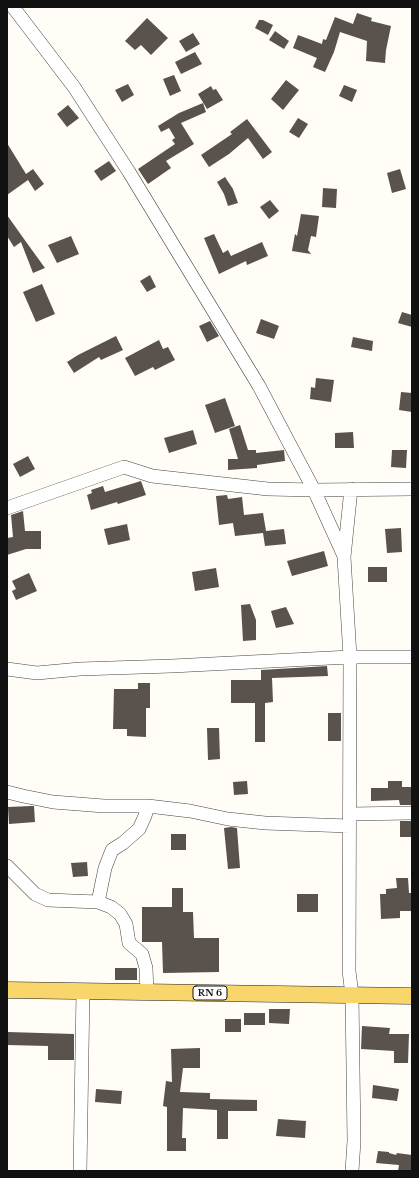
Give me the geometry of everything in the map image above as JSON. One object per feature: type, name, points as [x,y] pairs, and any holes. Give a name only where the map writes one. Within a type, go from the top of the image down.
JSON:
[{"type":"main road","name":"RN 6","points":[[7,990],[412,996]]},
{"type":"street","points":[[13,7],[74,86],[129,172],[259,386],[314,490],[344,557]]},
{"type":"street","points":[[7,508],[124,467],[152,476],[268,489],[412,489]]},
{"type":"street","points":[[351,489],[344,557],[350,657],[349,971],[352,995],[354,1141],[352,1171]]},
{"type":"street","points":[[7,669],[37,673],[80,669],[350,657],[412,657]]},
{"type":"street","points":[[7,792],[54,802],[104,806],[148,806],[190,811],[228,819],[265,823],[350,820],[412,813]]},
{"type":"street","points":[[98,902],[105,868],[112,850],[123,843],[139,829],[148,806]]},
{"type":"street","points":[[7,866],[35,894],[48,900],[98,902],[111,907],[120,914],[126,924],[129,943],[142,954],[146,968],[147,992]]},
{"type":"street","points":[[80,1171],[83,991]]},
{"type":"building","points":[[357,13],[372,18],[371,21],[391,26],[385,63],[366,61],[367,41],[340,32],[334,52],[325,72],[313,67],[317,58],[293,48],[298,35],[322,44],[323,39],[326,40],[335,17],[353,24]]},
{"type":"building","points":[[147,18],[168,38],[151,55],[141,45],[135,50],[125,41]]},
{"type":"building","points":[[259,20],[263,20],[273,25],[268,35],[255,28]]},
{"type":"building","points":[[275,31],[289,41],[284,49],[269,40]]},
{"type":"building","points":[[193,33],[200,44],[186,52],[179,41]]},
{"type":"building","points":[[195,52],[202,64],[181,74],[175,62]]},
{"type":"building","points":[[174,75],[181,91],[170,96],[163,79]]},
{"type":"building","points":[[286,80],[299,90],[283,110],[271,99]]},
{"type":"building","points":[[128,84],[134,95],[122,102],[115,90]]},
{"type":"building","points":[[344,85],[357,90],[352,102],[339,96]]},
{"type":"building","points":[[211,86],[213,90],[216,89],[223,100],[207,109],[198,94]]},
{"type":"building","points":[[203,103],[206,112],[181,123],[194,144],[166,161],[171,168],[148,184],[138,169],[175,144],[172,140],[175,138],[169,128],[161,132],[158,126],[179,113]]},
{"type":"building","points":[[68,105],[79,118],[67,127],[57,114]]},
{"type":"building","points":[[298,118],[308,124],[299,138],[289,132]]},
{"type":"building","points":[[247,119],[272,152],[263,159],[248,138],[229,154],[209,167],[201,155],[232,134],[230,132]]},
{"type":"building","points":[[7,143],[26,174],[33,169],[44,184],[35,191],[28,180],[7,195]]},
{"type":"building","points":[[109,161],[116,171],[101,181],[94,171]]},
{"type":"building","points":[[400,169],[406,189],[392,193],[387,173]]},
{"type":"building","points":[[225,177],[233,189],[238,203],[228,206],[224,194],[217,182]]},
{"type":"building","points":[[323,188],[337,189],[336,208],[322,207]]},
{"type":"building","points":[[270,200],[279,211],[269,219],[260,207]]},
{"type":"building","points":[[301,214],[319,216],[316,237],[311,236],[308,250],[311,254],[292,251],[295,234],[297,236]]},
{"type":"building","points":[[7,215],[45,268],[33,273],[21,242],[14,247],[7,236]]},
{"type":"building","points":[[214,234],[223,253],[228,250],[231,256],[262,242],[268,256],[247,265],[246,261],[219,274],[204,238]]},
{"type":"building","points":[[71,236],[79,254],[57,263],[48,245]]},
{"type":"building","points":[[150,275],[156,287],[147,292],[140,281]]},
{"type":"building","points":[[42,284],[55,314],[36,322],[23,292]]},
{"type":"building","points":[[402,312],[412,315],[412,327],[398,323]]},
{"type":"building","points":[[261,319],[279,326],[274,339],[256,333]]},
{"type":"building","points":[[210,321],[219,336],[207,342],[199,326]]},
{"type":"building","points":[[116,336],[123,350],[101,360],[99,357],[74,373],[67,362]]},
{"type":"building","points":[[353,337],[373,341],[372,351],[351,347]]},
{"type":"building","points":[[159,340],[163,349],[168,347],[175,360],[155,370],[153,367],[135,376],[125,358]]},
{"type":"building","points":[[316,378],[334,380],[331,402],[310,399],[311,387],[315,388]]},
{"type":"building","points":[[401,392],[412,393],[412,412],[399,410]]},
{"type":"building","points":[[225,398],[235,426],[215,433],[205,405]]},
{"type":"building","points":[[240,425],[248,450],[256,450],[256,453],[284,450],[285,461],[257,465],[257,468],[228,470],[228,459],[238,459],[229,429]]},
{"type":"building","points":[[193,430],[197,444],[169,453],[164,438]]},
{"type":"building","points":[[353,432],[354,448],[335,448],[335,433]]},
{"type":"building","points":[[392,450],[407,450],[406,468],[391,467]]},
{"type":"building","points":[[28,456],[35,469],[20,477],[13,464]]},
{"type":"building","points":[[141,481],[146,495],[118,504],[117,502],[91,510],[87,495],[92,493],[91,490],[103,486],[105,492]]},
{"type":"building","points":[[227,495],[228,499],[242,497],[244,515],[263,513],[266,531],[284,529],[286,544],[265,546],[263,533],[235,536],[233,523],[219,525],[216,496]]},
{"type":"building","points":[[23,511],[25,531],[41,531],[41,549],[26,549],[7,555],[7,538],[13,537],[11,515]]},
{"type":"building","points":[[127,524],[130,540],[108,545],[104,529]]},
{"type":"building","points":[[401,528],[402,552],[387,553],[385,529]]},
{"type":"building","points":[[324,551],[328,566],[292,576],[287,561]]},
{"type":"building","points":[[368,567],[387,567],[387,582],[368,582]]},
{"type":"building","points":[[216,568],[219,587],[195,591],[192,572]]},
{"type":"building","points":[[29,573],[37,591],[16,600],[12,591],[16,589],[12,581]]},
{"type":"building","points":[[250,604],[256,620],[256,640],[243,641],[241,605]]},
{"type":"building","points":[[286,607],[294,624],[276,628],[271,611]]},
{"type":"building","points":[[327,666],[328,676],[272,678],[273,702],[265,703],[265,742],[255,742],[255,703],[231,703],[231,680],[261,680],[261,670]]},
{"type":"building","points":[[138,683],[150,683],[150,708],[146,708],[146,737],[127,736],[127,729],[113,729],[114,689],[138,689]]},
{"type":"building","points":[[328,713],[341,713],[341,741],[328,741]]},
{"type":"building","points":[[207,728],[219,728],[220,759],[208,760]]},
{"type":"building","points":[[247,781],[248,794],[234,795],[233,782]]},
{"type":"building","points":[[388,781],[402,781],[402,787],[412,787],[412,805],[400,805],[399,800],[371,801],[371,788],[388,788]]},
{"type":"building","points":[[34,806],[35,822],[9,824],[8,807]]},
{"type":"building","points":[[400,821],[412,821],[412,837],[400,837]]},
{"type":"building","points":[[224,828],[237,828],[240,868],[228,869]]},
{"type":"building","points":[[171,834],[186,834],[186,850],[171,850]]},
{"type":"building","points":[[87,862],[88,876],[73,877],[71,863]]},
{"type":"building","points":[[396,878],[408,878],[409,893],[412,893],[412,911],[400,911],[400,918],[381,919],[380,894],[386,894],[386,889],[397,888]]},
{"type":"building","points":[[172,888],[183,888],[183,912],[193,912],[194,938],[219,938],[219,972],[163,973],[162,942],[142,942],[142,907],[172,907]]},
{"type":"building","points":[[297,894],[318,894],[318,912],[297,912]]},
{"type":"building","points":[[115,968],[137,968],[137,980],[115,980]]},
{"type":"building","points":[[269,1009],[290,1009],[289,1024],[269,1023]]},
{"type":"building","points":[[244,1013],[265,1013],[265,1025],[244,1025]]},
{"type":"building","points":[[225,1019],[241,1019],[241,1032],[225,1032]]},
{"type":"building","points":[[362,1026],[390,1028],[389,1034],[409,1034],[408,1063],[394,1063],[394,1051],[361,1049]]},
{"type":"building","points":[[8,1032],[74,1034],[74,1060],[48,1060],[48,1046],[7,1045]]},
{"type":"building","points":[[200,1048],[200,1068],[183,1068],[180,1092],[210,1093],[210,1099],[257,1100],[257,1111],[228,1111],[228,1139],[217,1139],[217,1110],[183,1108],[182,1138],[186,1138],[186,1151],[167,1151],[167,1107],[163,1106],[166,1081],[172,1082],[171,1049]]},
{"type":"building","points":[[373,1085],[399,1089],[397,1101],[372,1098]]},
{"type":"building","points":[[96,1089],[122,1091],[121,1104],[95,1102]]},
{"type":"building","points":[[278,1119],[306,1121],[305,1138],[276,1136]]},
{"type":"building","points":[[378,1151],[389,1152],[396,1155],[397,1153],[412,1155],[412,1171],[398,1171],[399,1165],[376,1163]]}]
